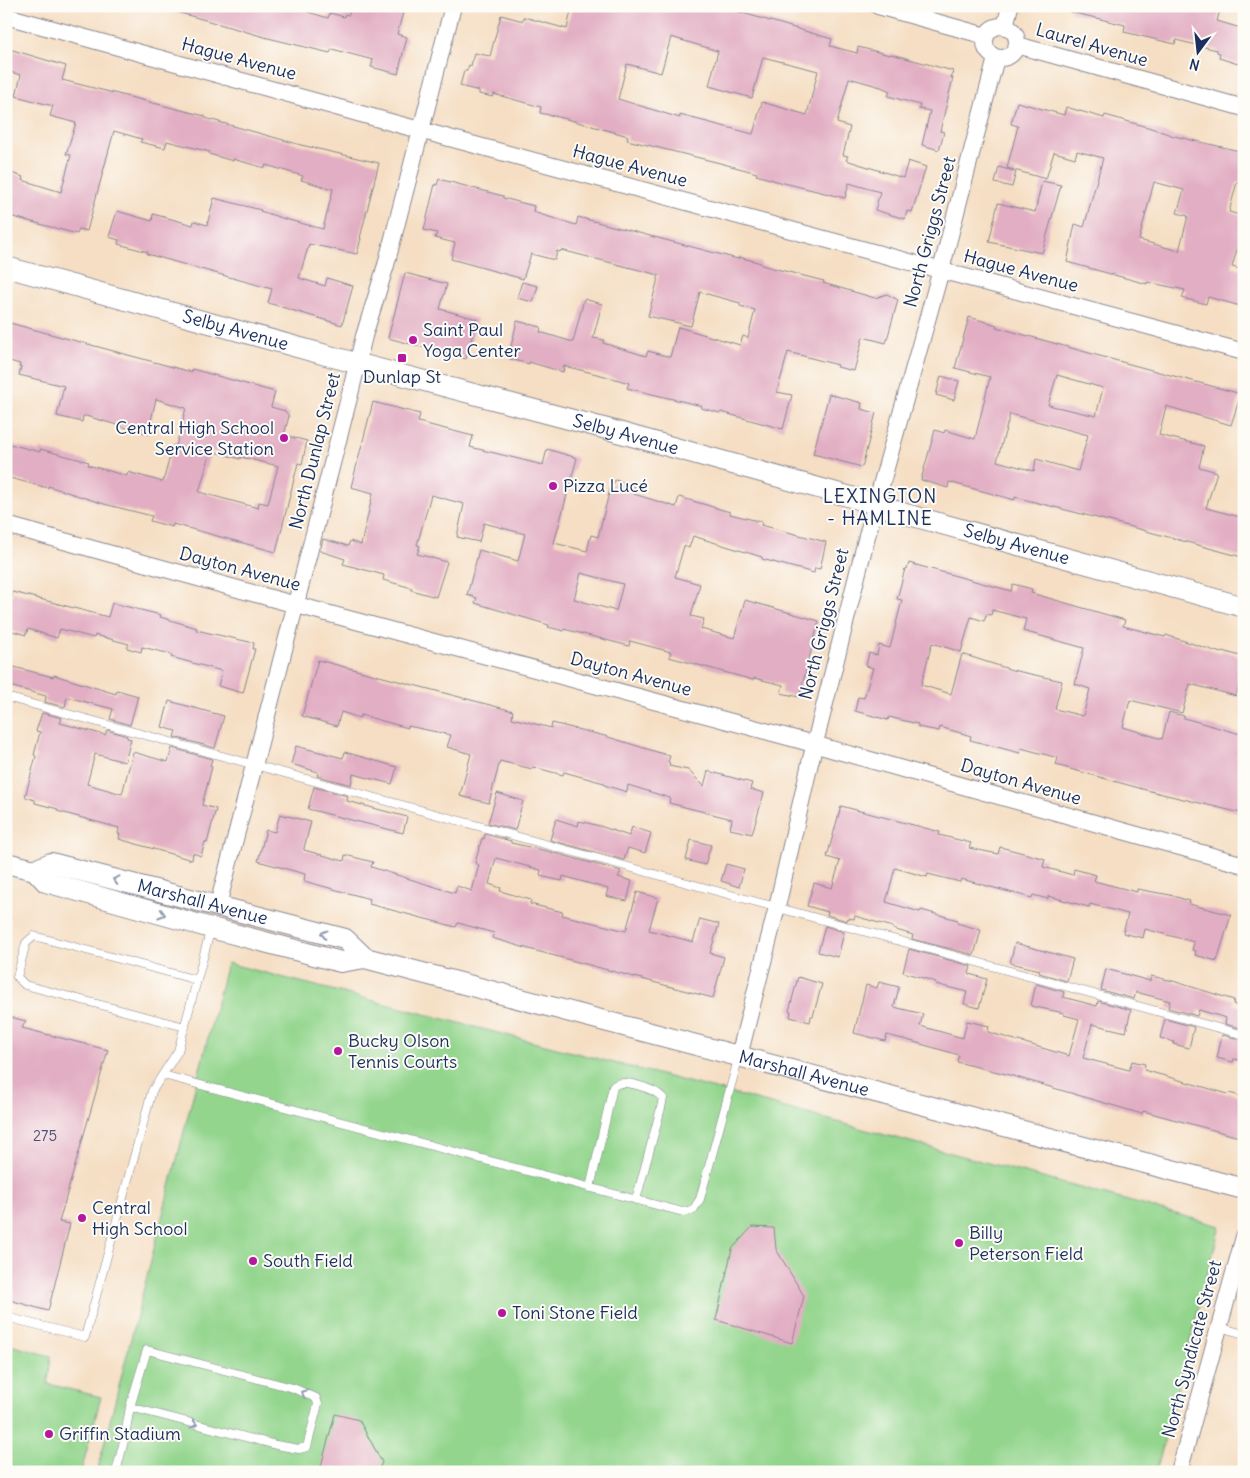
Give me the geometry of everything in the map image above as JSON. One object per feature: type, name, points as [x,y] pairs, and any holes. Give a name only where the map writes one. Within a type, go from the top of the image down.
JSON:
[{"type":"street","name":"North Dunlap Street","points":[[218,905],[364,336],[386,264],[453,6]]},
{"type":"street","points":[[878,6],[986,36]]},
{"type":"street","points":[[1004,27],[1010,6]]},
{"type":"street","name":"Hague Avenue","points":[[6,16],[420,130],[1244,352]]},
{"type":"street","points":[[1004,27],[1014,34],[1017,44],[1012,55],[1002,59],[996,58],[988,52],[985,44],[986,36],[992,29],[1004,27]]},
{"type":"street","name":"Laurel Avenue","points":[[1017,44],[1244,108]]},
{"type":"street","name":"North Griggs Street","points":[[739,1056],[778,907],[814,744],[876,504],[941,270],[996,58]]},
{"type":"street","name":"Selby Avenue","points":[[6,267],[607,429],[876,504],[902,513],[1244,607]]},
{"type":"street","name":"Dayton Avenue","points":[[6,525],[814,744],[1244,865]]},
{"type":"street","name":"Marshall Avenue","points":[[6,863],[35,870],[46,882],[211,928],[341,962],[365,958],[1244,1189]]},
{"type":"street","name":"Marshall Avenue","points":[[35,870],[51,863],[218,905],[345,939],[365,958]]},
{"type":"street","name":"North Syndicate Street","points":[[1179,1472],[1244,1237]]},
{"type":"lane","points":[[6,697],[1244,1035]]},
{"type":"lane","points":[[6,1317],[85,1337],[152,1091],[178,1051],[211,928]]},
{"type":"lane","points":[[185,1027],[25,985],[17,977],[26,943],[34,936],[196,980]]},
{"type":"lane","points":[[163,1075],[683,1212],[693,1210],[700,1199],[739,1056]]},
{"type":"lane","points":[[590,1188],[612,1087],[616,1083],[622,1082],[654,1090],[663,1098],[662,1108],[636,1200]]},
{"type":"lane","points":[[1219,1327],[1244,1334]]},
{"type":"lane","points":[[116,1472],[130,1407],[147,1350],[293,1388],[316,1398],[318,1404],[307,1447],[299,1449],[276,1445],[130,1407]]},
{"type":"green space","points":[[227,963],[723,1091],[1220,1226],[1156,1472],[97,1472]]},
{"type":"green space","name":"Griffin Stadium","points":[[6,1344],[51,1356],[48,1384],[101,1397],[81,1472],[6,1472]]},
{"type":"building","points":[[171,6],[288,6],[328,18],[330,13],[344,17],[345,14],[349,15],[350,6],[405,6],[397,34],[407,37],[398,74],[371,67],[373,60],[332,49],[330,53],[268,38],[170,10]]},
{"type":"building","points":[[572,6],[719,6],[832,39],[830,46],[857,53],[858,47],[953,71],[940,131],[944,132],[939,150],[922,145],[930,111],[919,109],[920,105],[888,96],[890,91],[881,87],[849,78],[837,123],[850,127],[843,155],[848,156],[846,160],[903,178],[908,161],[926,167],[912,212],[907,211],[905,219],[875,210],[880,192],[849,183],[845,198],[780,182],[756,175],[757,173],[627,140],[628,136],[540,113],[541,107],[494,94],[493,97],[479,94],[479,91],[460,86],[464,71],[467,71],[469,65],[471,66],[474,53],[490,56],[501,15],[523,21],[524,17],[567,29]],"holes":[[[671,37],[718,51],[709,86],[752,98],[763,57],[818,71],[807,115],[762,102],[753,134],[680,115],[680,118],[618,99],[627,64],[661,73]]]},
{"type":"building","points":[[1072,6],[1221,6],[1217,21],[1244,29],[1244,50],[1238,64],[1219,58],[1220,53],[1217,50],[1176,40],[1175,44],[1124,32],[1125,25],[1071,12]]},
{"type":"building","points":[[6,48],[66,66],[62,80],[205,116],[205,118],[301,145],[379,163],[357,254],[309,244],[299,278],[325,286],[327,278],[353,286],[342,325],[268,303],[272,289],[147,254],[148,252],[118,244],[119,240],[109,237],[117,211],[152,221],[153,214],[193,225],[194,221],[207,225],[214,198],[323,229],[333,189],[301,180],[303,176],[266,165],[265,168],[233,159],[233,161],[209,154],[210,152],[167,141],[165,148],[140,142],[142,139],[114,131],[87,231],[79,229],[77,234],[6,215],[6,171],[23,177],[22,180],[61,192],[71,155],[66,154],[76,123],[50,116],[53,106],[16,96],[21,75],[6,71]]},
{"type":"building","points":[[1017,102],[1064,115],[1066,107],[1104,118],[1105,115],[1174,136],[1244,152],[1244,184],[1237,182],[1229,212],[1244,216],[1244,232],[1242,232],[1232,267],[1244,270],[1244,307],[1208,297],[1206,304],[1182,298],[1185,290],[1147,282],[1147,284],[1067,262],[1075,224],[1084,227],[1103,158],[1077,151],[1075,158],[1054,152],[1046,179],[1007,168],[1018,126],[1011,124]],"holes":[[[1154,182],[1184,190],[1177,213],[1188,216],[1179,251],[1139,240]]]},
{"type":"building","points":[[999,167],[1016,172],[1012,187],[995,183]]},
{"type":"building","points":[[439,179],[534,206],[533,211],[536,213],[576,225],[578,217],[738,259],[739,257],[761,263],[761,265],[824,281],[823,283],[875,298],[887,294],[898,300],[886,343],[863,337],[854,371],[788,352],[777,392],[792,395],[783,429],[701,408],[702,406],[627,388],[629,383],[609,377],[564,366],[563,372],[529,362],[529,364],[510,359],[517,321],[541,327],[540,332],[573,342],[584,299],[602,304],[593,338],[604,340],[603,343],[646,356],[648,351],[670,357],[678,327],[740,345],[743,336],[748,338],[755,310],[740,306],[740,303],[700,292],[691,326],[648,316],[659,275],[561,250],[560,252],[557,251],[555,260],[531,254],[523,279],[451,259],[455,243],[435,238],[437,233],[424,230],[435,184],[437,185]]},
{"type":"building","points":[[1042,181],[1061,185],[1042,253],[989,242],[998,203],[1035,212]]},
{"type":"building","points":[[405,273],[447,284],[440,309],[477,319],[466,359],[388,338]]},
{"type":"building","points":[[522,282],[538,286],[533,302],[517,298]]},
{"type":"building","points":[[969,317],[997,325],[996,327],[1241,394],[1231,425],[1166,406],[1159,435],[1204,446],[1199,467],[1217,472],[1206,508],[1244,518],[1244,549],[1242,557],[1015,497],[1015,500],[949,482],[948,488],[921,480],[935,430],[944,433],[945,430],[975,439],[990,377],[955,368]],"holes":[[[1057,375],[1103,388],[1096,416],[1048,405]],[[1010,414],[1088,435],[1078,471],[1036,459],[1034,471],[997,461]]]},
{"type":"building","points":[[6,322],[191,372],[192,369],[275,392],[271,407],[285,411],[289,416],[284,435],[307,441],[302,464],[298,463],[276,552],[173,524],[172,527],[150,521],[152,516],[104,504],[48,486],[48,488],[6,477],[6,443],[40,452],[40,449],[89,462],[88,465],[127,476],[128,472],[163,482],[173,445],[176,446],[186,408],[156,399],[148,434],[86,416],[83,416],[82,422],[57,416],[64,386],[19,375],[20,364],[6,360]],"holes":[[[211,451],[240,459],[241,457],[278,466],[268,504],[259,502],[258,508],[199,492]]]},
{"type":"building","points":[[941,376],[959,381],[954,400],[936,395]]},
{"type":"building","points":[[829,394],[862,403],[861,409],[876,413],[862,467],[813,454]]},
{"type":"building","points":[[373,402],[420,414],[418,422],[473,436],[470,447],[543,465],[547,449],[577,458],[554,543],[587,551],[591,535],[598,537],[611,485],[613,485],[615,480],[635,485],[634,494],[676,507],[679,497],[730,512],[730,514],[762,522],[761,525],[826,542],[820,569],[815,568],[814,573],[762,559],[762,557],[693,536],[689,548],[684,546],[675,577],[700,584],[691,616],[704,619],[701,629],[734,638],[745,600],[819,621],[799,697],[781,693],[783,685],[754,678],[753,680],[669,657],[671,652],[630,641],[629,646],[564,629],[564,631],[548,627],[549,625],[475,603],[477,598],[467,595],[479,550],[518,561],[525,534],[484,523],[479,542],[457,537],[464,504],[431,495],[417,545],[420,546],[417,554],[447,562],[436,597],[383,580],[384,575],[343,564],[345,559],[320,551],[323,539],[348,546],[350,541],[361,545],[373,493],[351,487]],"holes":[[[581,573],[623,584],[616,611],[574,599]]]},
{"type":"building","points":[[909,563],[1011,591],[1013,584],[1032,589],[1031,593],[1125,620],[1123,626],[1165,637],[1166,635],[1221,653],[1222,651],[1244,657],[1244,668],[1236,696],[1190,684],[1182,713],[1130,700],[1123,727],[1162,739],[1169,712],[1244,735],[1244,803],[1241,813],[1146,790],[1056,765],[1058,758],[1021,748],[1020,753],[970,740],[971,736],[940,727],[939,731],[918,727],[918,724],[889,717],[888,720],[855,711],[858,697],[864,698],[873,668],[866,666],[869,653],[877,655],[879,645],[890,648],[902,600],[897,599],[905,569],[907,569]],"holes":[[[992,610],[1026,619],[1023,631],[1084,648],[1075,684],[1090,689],[1083,716],[1055,709],[1062,681],[1012,670],[962,654],[951,694],[921,685],[932,643],[961,652],[971,617],[984,621],[987,614],[991,615]]]},
{"type":"building","points":[[13,592],[108,617],[112,603],[161,615],[160,617],[197,628],[196,630],[254,643],[253,649],[255,649],[243,693],[218,686],[222,671],[171,657],[171,654],[142,647],[141,652],[127,648],[129,644],[95,635],[94,638],[60,629],[57,638],[28,629],[26,635],[6,629],[6,613]]},
{"type":"building","points":[[318,660],[513,711],[512,718],[551,728],[552,723],[605,736],[670,756],[669,766],[688,770],[704,786],[708,771],[752,783],[750,789],[764,793],[752,834],[730,829],[732,819],[669,803],[670,798],[628,785],[627,792],[604,785],[604,783],[564,772],[563,775],[500,761],[489,803],[460,796],[471,754],[447,747],[451,735],[408,726],[408,728],[361,715],[360,718],[341,712],[337,726],[302,716]]},
{"type":"building","points":[[6,665],[53,677],[54,675],[116,694],[117,690],[138,696],[130,725],[110,719],[113,709],[67,697],[65,707],[45,702],[46,696],[6,685]]},
{"type":"building","points":[[169,701],[224,716],[215,748],[174,737],[176,731],[162,727]]},
{"type":"building","points":[[42,713],[62,718],[60,723],[105,735],[107,730],[131,739],[125,762],[95,754],[87,784],[122,794],[133,752],[168,762],[172,748],[212,759],[210,766],[212,767],[202,805],[216,809],[207,843],[205,842],[201,856],[193,853],[192,860],[119,839],[119,828],[57,811],[58,809],[35,803],[35,800],[25,797],[36,756],[34,755],[40,732],[36,731]]},
{"type":"building","points":[[296,746],[343,758],[345,752],[397,767],[392,784],[353,774],[351,785],[317,776],[318,772],[291,764]]},
{"type":"building","points":[[314,787],[348,796],[347,801],[407,817],[403,833],[308,809]]},
{"type":"building","points":[[497,793],[523,801],[515,830],[488,823]]},
{"type":"building","points":[[841,806],[940,832],[939,835],[971,843],[969,848],[998,854],[1000,847],[1045,859],[1043,867],[1073,875],[1074,869],[1096,875],[1094,881],[1137,892],[1137,889],[1170,895],[1190,901],[1189,904],[1231,915],[1217,961],[1195,955],[1196,951],[1192,950],[1194,942],[1145,929],[1143,938],[1123,933],[1128,914],[1090,904],[1089,907],[1048,896],[1048,899],[1033,895],[1032,898],[961,879],[960,882],[928,874],[927,877],[895,868],[886,902],[958,920],[957,923],[981,930],[974,955],[912,939],[913,935],[855,916],[854,919],[848,918],[847,921],[827,915],[828,912],[807,906],[814,883],[832,888],[840,861],[827,857]]},
{"type":"building","points":[[280,814],[311,822],[304,850],[344,861],[345,855],[373,862],[371,867],[455,893],[457,886],[472,891],[479,865],[475,863],[482,838],[484,839],[485,834],[511,841],[511,843],[621,871],[618,877],[632,881],[627,901],[606,896],[608,889],[563,876],[562,881],[540,876],[541,870],[496,858],[489,884],[501,888],[500,891],[531,900],[530,904],[563,912],[562,915],[626,931],[637,892],[658,898],[649,930],[693,942],[700,919],[719,924],[710,953],[724,957],[713,998],[529,949],[492,938],[494,933],[458,923],[456,927],[369,904],[370,899],[304,881],[305,874],[258,861],[266,830],[275,832]]},
{"type":"building","points":[[556,819],[578,826],[579,821],[629,836],[632,827],[651,833],[645,853],[628,848],[624,860],[550,840]]},
{"type":"building","points":[[691,840],[711,845],[705,865],[686,860]]},
{"type":"building","points":[[726,864],[744,869],[739,887],[721,881]]},
{"type":"building","points":[[825,926],[844,932],[838,957],[818,952]]},
{"type":"building","points":[[1015,943],[1073,959],[1067,981],[1039,973],[1040,970],[1010,963]]},
{"type":"building","points":[[909,949],[971,966],[969,974],[987,979],[979,1008],[964,1004],[967,992],[935,984],[936,982],[903,972]]},
{"type":"building","points":[[1106,969],[1150,981],[1151,976],[1173,981],[1234,1000],[1233,1004],[1244,1008],[1244,1029],[1225,1024],[1226,1018],[1199,1010],[1197,1016],[1168,1008],[1170,1001],[1136,992],[1134,999],[1101,990]]},
{"type":"building","points":[[798,977],[822,984],[810,1022],[790,1017],[791,1011],[789,1011]]},
{"type":"building","points":[[879,982],[899,987],[894,1007],[923,1014],[920,1026],[963,1038],[967,1021],[989,1026],[988,1032],[1069,1056],[1079,1019],[1064,1015],[1064,1013],[1031,1006],[1036,984],[1064,992],[1063,997],[1097,1006],[1098,1001],[1131,1010],[1126,1032],[1092,1024],[1083,1058],[1129,1070],[1132,1061],[1145,1064],[1144,1070],[1244,1097],[1244,1133],[1240,1132],[1239,1137],[1143,1111],[1142,1114],[1006,1074],[957,1062],[959,1055],[907,1040],[887,1035],[885,1041],[854,1033],[866,985],[877,988]]},
{"type":"building","name":"Central High School","points":[[6,1016],[26,1021],[22,1028],[108,1050],[59,1222],[70,1224],[48,1311],[6,1299]]},
{"type":"building","points":[[1165,1019],[1194,1027],[1189,1048],[1160,1038]]},
{"type":"building","points":[[1222,1035],[1244,1040],[1244,1061],[1234,1059],[1233,1062],[1217,1058]]},
{"type":"building","points":[[752,1227],[774,1228],[776,1249],[804,1296],[792,1343],[716,1320],[732,1249]]},
{"type":"building","points":[[335,1414],[359,1420],[382,1462],[378,1472],[345,1472],[321,1466]]},
{"type":"place","name":"Saint Paul Yoga Center","points":[[413,340]]},
{"type":"place","name":"Dunlap St","points":[[402,358]]},
{"type":"place","name":"Central High School Service Station","points":[[284,438]]},
{"type":"place","name":"Pizza Lucé","points":[[553,486]]},
{"type":"place","name":"Bucky Olson Tennis Courts","points":[[338,1051]]},
{"type":"place","name":"Central High School","points":[[82,1218]]},
{"type":"place","name":"Billy Peterson Field","points":[[959,1243]]},
{"type":"place","name":"South Field","points":[[253,1261]]},
{"type":"place","name":"Toni Stone Field","points":[[502,1313]]},
{"type":"place","name":"Griffin Stadium","points":[[49,1434]]},
{"type":"district","name":"LEXINGTON - HAMLINE","points":[[880,507]]}]
